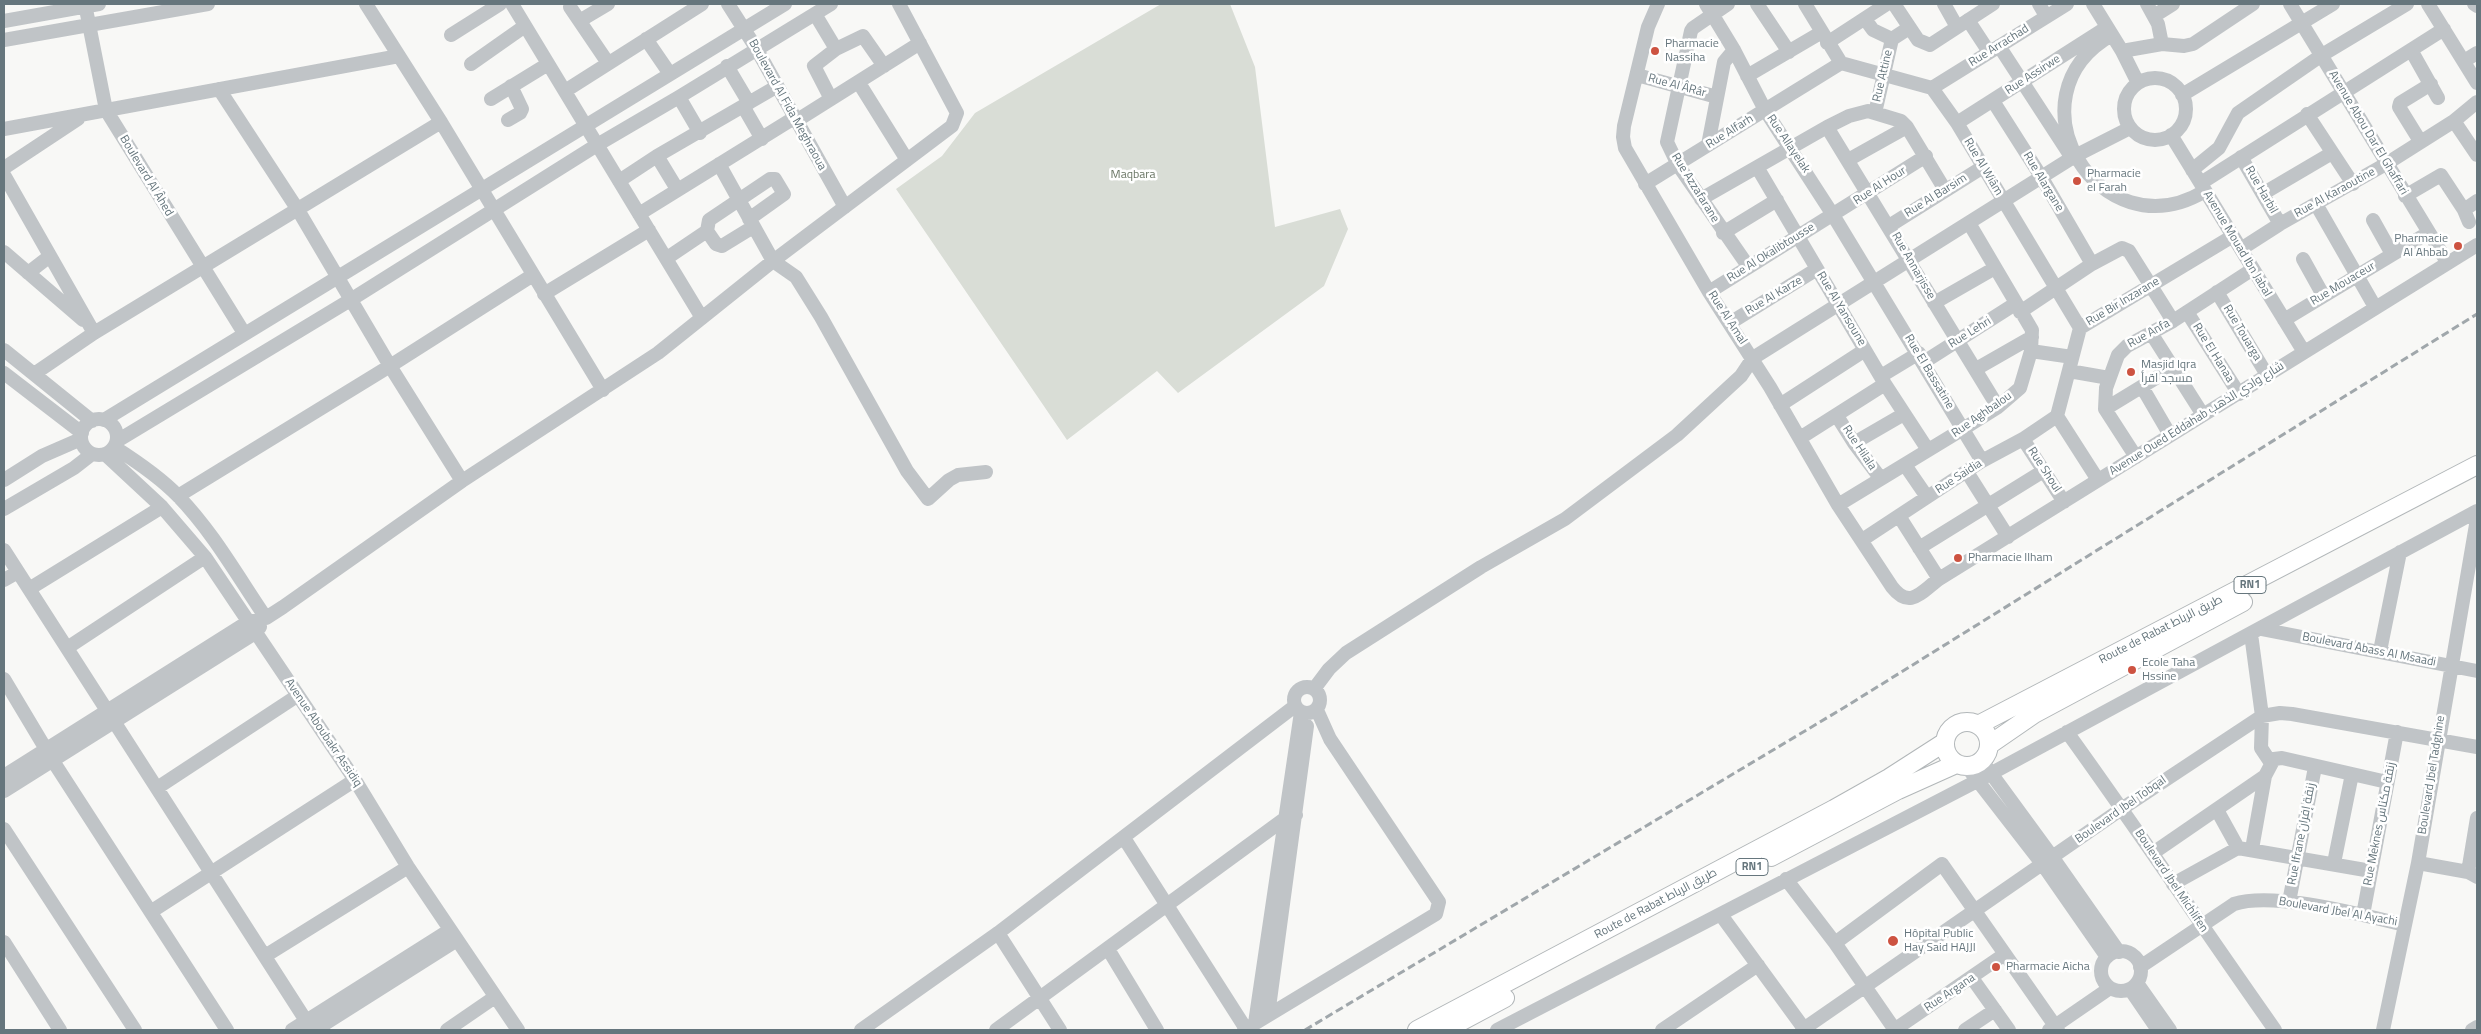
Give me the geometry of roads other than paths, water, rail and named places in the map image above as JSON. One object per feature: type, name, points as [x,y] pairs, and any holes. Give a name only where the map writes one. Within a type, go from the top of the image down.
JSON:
[{"type":"main road","name":"Route de Rabat طريق الرباط","points":[[1978,725],[2477,465]]},
{"type":"main road","name":"Route de Rabat طريق الرباط","points":[[1445,1030],[1871,804],[1977,765],[2034,714],[2477,478]]},
{"type":"main road","name":"RN1","points":[[1945,742],[1948,732],[1958,724],[1968,722],[1978,725]]},
{"type":"main road","points":[[1945,742],[1946,754],[1977,765],[1986,734],[1978,725]]},
{"type":"main road","name":"Route de Rabat طريق الرباط","points":[[1416,1030],[1834,809],[1889,778],[1945,742]]},
{"type":"street","points":[[4,40],[208,4]]},
{"type":"street","points":[[366,4],[442,122],[603,390]]},
{"type":"street","points":[[451,35],[500,4]]},
{"type":"street","points":[[581,20],[608,4]]},
{"type":"street","points":[[565,91],[646,39],[685,8],[702,4]]},
{"type":"street","name":"Boulevard Al Fida Meghraoua","points":[[728,4],[756,48],[776,87],[845,207]]},
{"type":"street","points":[[4,480],[42,456],[81,436],[98,420],[483,190],[585,125],[784,4]]},
{"type":"street","points":[[4,509],[107,449],[352,299],[597,144],[679,98],[726,66],[831,4]]},
{"type":"street","points":[[4,791],[50,755],[251,628],[462,481],[658,353],[773,261],[952,126],[957,117],[899,4]]},
{"type":"street","name":"Rue Al Amal","points":[[1658,4],[1648,27],[1624,126],[1623,143],[1709,292],[1753,358],[1838,505],[1899,596],[1906,599],[1918,595]]},
{"type":"street","name":"Rue Azzafarane","points":[[1728,4],[1709,9],[1691,31],[1666,140],[1678,164],[1723,233],[1748,266]]},
{"type":"street","points":[[1757,4],[1789,52]]},
{"type":"street","points":[[1806,4],[1824,38],[1841,63],[1932,88]]},
{"type":"street","points":[[1747,76],[1789,52],[1865,19],[1887,4]]},
{"type":"street","points":[[1894,4],[1920,42],[1930,45],[1991,4]]},
{"type":"street","points":[[1944,4],[1962,23],[1994,49],[2022,82],[2088,176],[2101,187],[2132,202],[2155,206],[2173,204],[2203,187],[2241,156],[2344,94],[2444,29]]},
{"type":"street","name":"Rue Arrachad","points":[[1932,88],[1994,49],[2043,10],[2067,4]]},
{"type":"street","points":[[2094,4],[2122,51],[2138,83]]},
{"type":"street","points":[[2162,44],[2160,30],[2150,10],[2173,4]]},
{"type":"street","points":[[2122,51],[2162,44],[2184,46],[2193,44],[2253,4]]},
{"type":"street","name":"Avenue Abou Dar El Ghaffari","points":[[2290,4],[2405,196],[2448,262]]},
{"type":"street","points":[[2182,96],[2333,4]]},
{"type":"street","points":[[2192,170],[2219,148],[2238,113],[2322,56],[2407,4]]},
{"type":"street","points":[[2428,4],[2477,83]]},
{"type":"street","points":[[4,21],[90,5]]},
{"type":"street","name":"Boulevard Al Âhed","points":[[90,5],[90,25],[106,110],[201,267],[244,333]]},
{"type":"street","points":[[517,6],[525,26],[702,318]]},
{"type":"street","points":[[570,6],[608,63]]},
{"type":"street","name":"Rue Allayelak","points":[[1709,9],[1734,50],[1765,110],[1792,148],[1874,283]]},
{"type":"street","points":[[815,14],[836,48]]},
{"type":"street","name":"Rue Attine","points":[[1865,19],[1877,33],[1892,39]]},
{"type":"street","points":[[471,64],[525,26]]},
{"type":"street","name":"Rue Attine","points":[[1875,113],[1892,39],[1909,28]]},
{"type":"street","points":[[2074,157],[2065,121],[2065,103],[2069,85],[2084,58],[2110,31]]},
{"type":"street","name":"Rue Assirwe","points":[[1957,123],[2022,82],[2110,31]]},
{"type":"street","points":[[831,99],[814,66],[836,48],[862,36],[884,66]]},
{"type":"street","points":[[646,39],[670,74]]},
{"type":"street","points":[[639,214],[719,164],[859,83],[920,44]]},
{"type":"street","points":[[1708,145],[1724,62],[1734,50]]},
{"type":"street","points":[[2411,50],[2438,98]]},
{"type":"street","points":[[2464,61],[2477,53]]},
{"type":"street","points":[[4,129],[83,116],[106,110],[399,56]]},
{"type":"street","name":"Rue Alfarh","points":[[1645,184],[1841,63]]},
{"type":"street","points":[[491,99],[548,64]]},
{"type":"street","points":[[726,66],[762,139]]},
{"type":"street","name":"Rue Al ÂRâr","points":[[1637,75],[1717,97]]},
{"type":"street","points":[[2150,79],[2163,80],[2174,86],[2182,96],[2185,108],[2184,117],[2179,128],[2171,135],[2159,139],[2149,139],[2138,135],[2130,128],[2125,116],[2125,101],[2129,92],[2138,83],[2150,79]]},
{"type":"street","points":[[859,83],[907,160]]},
{"type":"street","points":[[2420,141],[2399,107],[2400,103],[2431,84]]},
{"type":"street","points":[[508,120],[520,113],[522,109],[511,86]]},
{"type":"street","points":[[619,181],[656,156],[700,133],[776,87]]},
{"type":"street","name":"Rue Al Wiâm","points":[[1932,88],[1957,123],[2080,328]]},
{"type":"street","points":[[219,89],[298,210],[390,366],[462,481]]},
{"type":"street","points":[[679,98],[700,133]]},
{"type":"street","name":"Rue Alargane","points":[[1993,101],[2042,178],[2092,264]]},
{"type":"street","name":"Rue Al Karaoutine","points":[[2241,249],[2280,224],[2386,164],[2454,121],[2477,102]]},
{"type":"street","points":[[1701,199],[1827,127],[1862,112],[1875,113],[1897,119],[1907,126],[1946,190]]},
{"type":"street","points":[[2308,114],[2353,184]]},
{"type":"street","points":[[4,168],[83,116]]},
{"type":"street","points":[[2454,121],[2477,155]]},
{"type":"street","points":[[34,374],[93,330],[298,210],[442,122]]},
{"type":"street","points":[[1848,160],[1907,126]]},
{"type":"street","name":"Rue Annarjisse","points":[[1827,127],[1998,407]]},
{"type":"street","points":[[1314,689],[1329,669],[1346,653],[1481,567],[1565,519],[1677,435],[1741,376],[1753,358],[2074,157],[2130,128]]},
{"type":"street","name":"Avenue Mouad Ibn Jabal","points":[[2171,135],[2304,352]]},
{"type":"street","points":[[2264,194],[2332,153]]},
{"type":"street","points":[[656,156],[677,190]]},
{"type":"street","name":"Rue Al Hour","points":[[1833,215],[1926,156]]},
{"type":"street","name":"Rue Harbil","points":[[2241,156],[2280,224]]},
{"type":"street","points":[[719,164],[773,261],[796,277],[924,496],[928,499],[958,475],[986,472]]},
{"type":"street","name":"Rue Al Yansoune","points":[[1756,167],[1883,380],[1928,450]]},
{"type":"street","name":"Rue Al Barsim","points":[[1889,226],[1983,167]]},
{"type":"street","points":[[4,175],[93,330]]},
{"type":"street","points":[[2405,196],[2441,175],[2466,216],[2477,201]]},
{"type":"street","points":[[667,258],[707,231],[710,220],[770,179],[775,179],[782,188],[784,194],[782,197],[722,246],[716,244],[707,231]]},
{"type":"street","points":[[1723,233],[1777,200]]},
{"type":"street","points":[[2316,204],[2375,307]]},
{"type":"street","name":"Rue Al Okalibtousse","points":[[1709,292],[1797,235],[1833,215]]},
{"type":"street","points":[[2373,220],[2392,254]]},
{"type":"street","points":[[1969,223],[2031,328],[2032,344]]},
{"type":"street","points":[[544,294],[649,230]]},
{"type":"street","name":"Rue Mouaceur","points":[[2284,320],[2428,233]]},
{"type":"street","name":"Rue Bir Inzarane","points":[[2057,416],[2080,328],[2233,236]]},
{"type":"street","name":"Avenue Oued Eddahab شارع وادي الذهب","points":[[1918,595],[1939,579],[2238,394],[2267,374],[2477,246]]},
{"type":"street","name":"Rue Lehri","points":[[1800,438],[1837,416],[1883,380],[1921,357],[1957,341],[2056,288],[2118,249],[2124,248],[2151,286]]},
{"type":"street","points":[[4,252],[93,330]]},
{"type":"street","points":[[28,273],[50,256]]},
{"type":"street","points":[[2302,259],[2323,295]]},
{"type":"street","points":[[1934,303],[1995,268]]},
{"type":"street","name":"Rue Al Karze","points":[[1730,323],[1817,269]]},
{"type":"street","name":"Rue Anfa","points":[[2105,409],[2104,398],[2109,378],[2114,361],[2122,349],[2173,321],[2253,269]]},
{"type":"street","points":[[178,496],[390,366],[533,275]]},
{"type":"street","name":"Rue El Bassatine","points":[[1874,283],[1921,357],[1982,461]]},
{"type":"street","points":[[2151,286],[2173,321]]},
{"type":"street","name":"Rue Touarga","points":[[2217,292],[2267,374]]},
{"type":"street","name":"Rue El Hanaa","points":[[2187,312],[2238,394]]},
{"type":"street","points":[[2151,333],[2203,415]]},
{"type":"street","points":[[2032,344],[2071,364],[2109,378]]},
{"type":"street","points":[[1976,369],[2032,344]]},
{"type":"street","name":"Rue Aghbalou","points":[[1838,505],[1998,407],[2020,388],[2032,344]]},
{"type":"street","points":[[4,350],[98,420],[115,428],[107,449]]},
{"type":"street","points":[[1780,405],[1865,350]]},
{"type":"street","points":[[2136,457],[2105,409],[2174,367]]},
{"type":"street","points":[[4,373],[81,436],[87,450],[107,449],[133,459],[178,496],[240,576],[266,618]]},
{"type":"street","points":[[4,391],[16,383]]},
{"type":"street","points":[[2142,387],[2170,435]]},
{"type":"street","points":[[1854,443],[1904,414]]},
{"type":"street","name":"Rue Hilala","points":[[1837,416],[1881,480]]},
{"type":"street","points":[[2057,416],[2098,480]]},
{"type":"street","name":"Rue Saidia","points":[[1862,540],[1982,461],[2024,439],[2057,416]]},
{"type":"street","name":"Rue Shoul","points":[[2024,439],[2064,502]]},
{"type":"street","name":"Avenue Aboubakr Assidiq","points":[[107,449],[162,507],[205,558],[355,780],[408,867],[518,1030]]},
{"type":"street","points":[[1905,465],[1927,497]]},
{"type":"street","points":[[1919,548],[2045,470]]},
{"type":"street","points":[[1967,472],[2008,537]]},
{"type":"street","points":[[29,590],[162,507]]},
{"type":"street","points":[[1497,1030],[1514,1027],[1786,879],[1977,765],[2067,732],[2256,632],[2477,511]]},
{"type":"street","points":[[1899,516],[1939,579]]},
{"type":"street","name":"Boulevard Jbel Tadghine","points":[[2383,1030],[2418,863],[2450,666],[2477,519]]},
{"type":"street","points":[[4,550],[311,1027]]},
{"type":"street","points":[[2380,650],[2400,552]]},
{"type":"street","points":[[67,648],[205,558]]},
{"type":"street","points":[[4,580],[18,572]]},
{"type":"street","points":[[2256,632],[2262,716],[2262,748],[2268,769]]},
{"type":"street","name":"Boulevard Abass Al Msaadi","points":[[2256,632],[2380,650],[2477,671]]},
{"type":"street","points":[[4,679],[50,755],[227,1030]]},
{"type":"street","points":[[870,1028],[1124,838],[1305,711],[1321,699],[1314,689],[1306,687],[1298,691],[1294,698],[1305,711],[1330,739],[1439,902],[1439,909],[1436,914],[1248,1027]]},
{"type":"street","points":[[157,788],[297,696]]},
{"type":"street","points":[[1268,1015],[1296,815],[1305,711]]},
{"type":"street","points":[[1248,1027],[1283,820],[1305,711]]},
{"type":"street","name":"Boulevard Jbel Tobqal","points":[[1804,1030],[2122,808],[2262,716],[2292,714],[2477,747]]},
{"type":"street","name":"Boulevard Jbel Michlifen","points":[[2067,732],[2122,808],[2201,926],[2276,1030]]},
{"type":"street","name":"Rue Meknes زنقة مكناس","points":[[2363,915],[2397,732]]},
{"type":"street","points":[[4,776],[50,755]]},
{"type":"street","points":[[2245,848],[2268,769],[2274,759],[2282,758],[2387,782]]},
{"type":"street","points":[[1977,765],[2048,861],[2113,954]]},
{"type":"street","name":"Rue Ifrane زنقة إفران","points":[[2289,902],[2315,767]]},
{"type":"street","points":[[2153,854],[2217,810],[2268,769]]},
{"type":"street","points":[[2334,863],[2352,774]]},
{"type":"street","points":[[152,911],[355,780]]},
{"type":"street","points":[[2217,810],[2245,848]]},
{"type":"street","points":[[996,1030],[1283,820],[1296,815]]},
{"type":"street","points":[[2418,863],[2473,874],[2477,818]]},
{"type":"street","points":[[4,829],[135,1030]]},
{"type":"street","points":[[1124,838],[1248,1027]]},
{"type":"street","points":[[2173,884],[2245,848],[2371,871]]},
{"type":"street","points":[[1836,943],[1942,864],[2006,954],[2054,1029],[2110,988]]},
{"type":"street","points":[[264,956],[408,867]]},
{"type":"street","points":[[1786,879],[1836,943],[1895,1030]]},
{"type":"street","name":"Boulevard Jbel Al Ayachi","points":[[2140,967],[2234,904],[2246,900],[2289,902],[2363,915],[2405,925]]},
{"type":"street","points":[[1721,914],[1804,1030]]},
{"type":"street","points":[[998,933],[1060,1030]]},
{"type":"street","points":[[292,1030],[311,1027],[453,935]]},
{"type":"street","points":[[4,942],[60,1030]]},
{"type":"street","points":[[1108,949],[1156,1030]]},
{"type":"street","name":"Rue Argana","points":[[1895,1030],[2006,954]]},
{"type":"street","points":[[2113,954],[2131,954],[2140,967],[2140,976],[2133,986],[2121,991],[2110,988],[2101,974],[2103,964],[2113,954]]},
{"type":"street","points":[[1662,1030],[1758,966]]},
{"type":"street","points":[[1972,978],[2009,1030]]},
{"type":"street","points":[[2133,986],[2158,1030]]},
{"type":"street","points":[[2133,986],[2170,1030]]},
{"type":"street","points":[[448,1030],[495,997]]},
{"type":"street","points":[[1965,1030],[1995,1010]]},
{"type":"street","points":[[2472,1030],[2477,1027]]},
{"type":"railway","points":[[1305,1030],[1845,707],[2477,314]]},
{"type":"place","name":"Pharmacie Nassiha","points":[[1655,51]]},
{"type":"place","name":"Pharmacie el Farah","points":[[2077,181]]},
{"type":"place","name":"Pharmacie Al Ahbab","points":[[2458,246]]},
{"type":"place","name":"Masjid Iqra مسجد اقرأ","points":[[2131,372]]},
{"type":"place","name":"Pharmacie Ilham","points":[[1958,558]]},
{"type":"place","name":"Ecole Taha Hssine","points":[[2132,670]]},
{"type":"place","name":"Hôpital Public Hay Said HAJJI","points":[[1893,941]]},
{"type":"place","name":"Pharmacie Aicha","points":[[1996,967]]},
{"type":"park label","name":"Maqbara","points":[[1133,175]]}]
